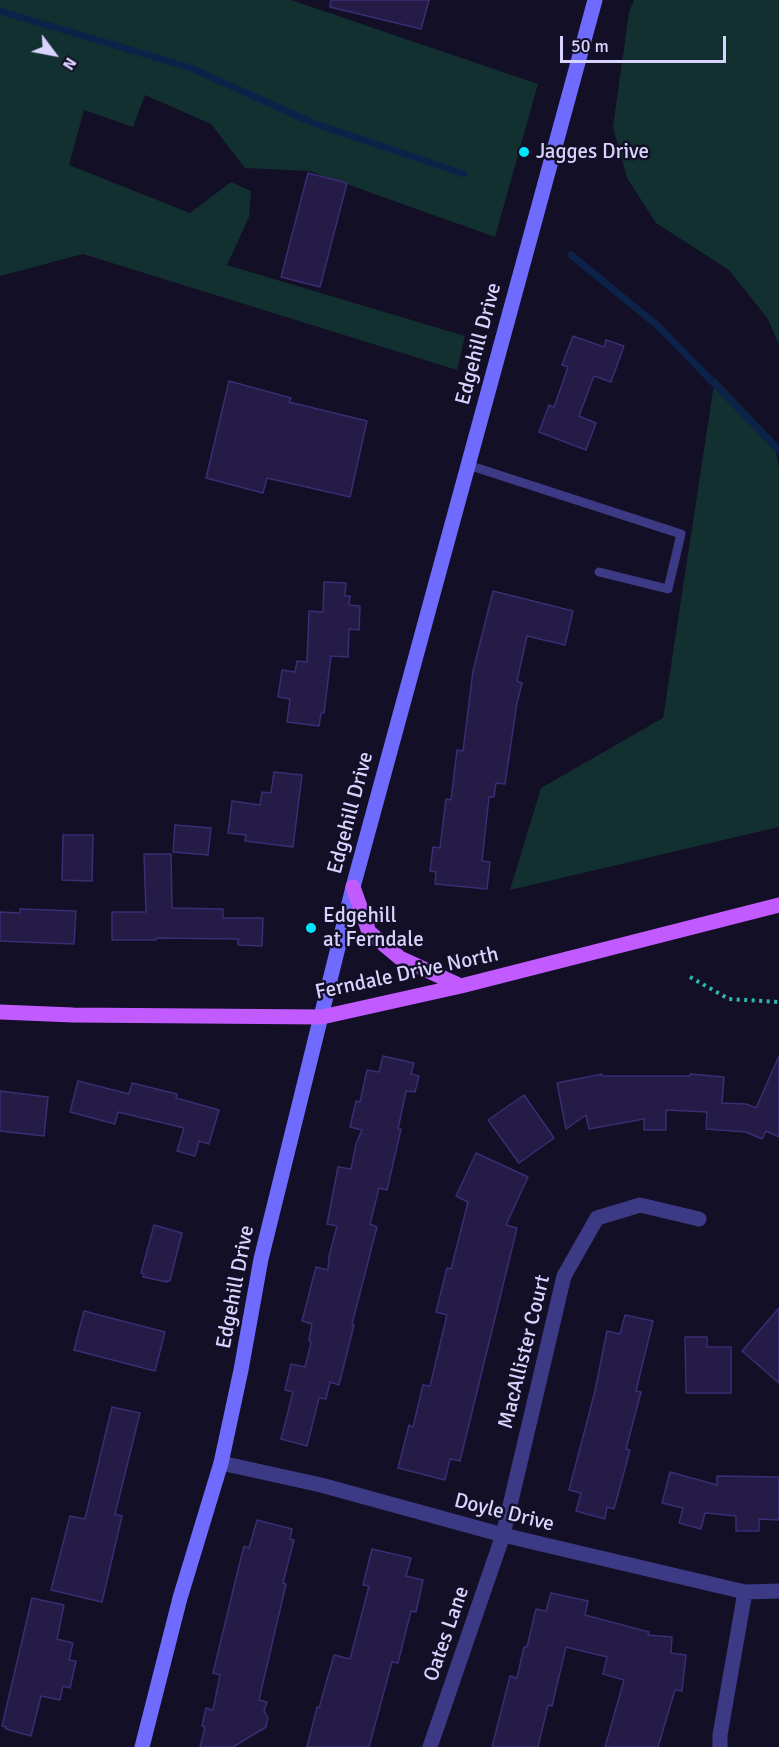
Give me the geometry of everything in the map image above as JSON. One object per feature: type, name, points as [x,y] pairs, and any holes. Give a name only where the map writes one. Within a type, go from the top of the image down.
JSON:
[{"type":"main road","points":[[353,887],[369,932],[400,958],[461,986]]},
{"type":"main road","name":"Ferndale Drive North","points":[[0,1012],[74,1015],[322,1017],[461,986],[779,905]]},
{"type":"street","name":"Edgehill Drive","points":[[142,1747],[180,1598],[221,1463],[261,1259],[353,887],[595,0]]},
{"type":"street","name":"MacAllister Court","points":[[503,1535],[564,1276],[597,1218],[640,1205],[699,1219]]},
{"type":"street","name":"Doyle Drive","points":[[221,1463],[321,1485],[503,1535],[745,1592],[779,1591]]},
{"type":"street","name":"Oates Lane","points":[[430,1747],[503,1535]]},
{"type":"street","points":[[720,1747],[745,1592]]},
{"type":"lane","points":[[468,465],[681,534],[668,589],[599,572]]},
{"type":"path","points":[[690,977],[729,999],[779,1002]]},
{"type":"green space","points":[[0,0],[291,0],[538,84],[495,237],[310,171],[245,168],[211,124],[145,95],[133,127],[84,110],[69,165],[190,213],[231,182],[251,191],[249,217],[227,265],[465,336],[457,370],[83,254],[0,276]]},
{"type":"green space","points":[[634,0],[779,0],[779,345],[768,319],[729,270],[656,223],[627,178],[613,127],[629,12]]},
{"type":"green space","points":[[715,378],[774,440],[779,469],[779,827],[510,890],[541,788],[663,718]]},
{"type":"building","points":[[331,0],[429,0],[421,29],[330,7]]},
{"type":"building","points":[[308,173],[347,183],[320,287],[281,277]]},
{"type":"building","points":[[573,336],[604,347],[606,340],[624,346],[611,382],[594,376],[579,416],[596,423],[586,450],[539,432],[549,405],[554,407],[568,367],[562,365]]},
{"type":"building","points":[[229,381],[291,398],[289,402],[367,421],[350,497],[267,478],[263,493],[206,478]]},
{"type":"building","points":[[324,582],[346,583],[345,596],[350,596],[349,605],[360,606],[359,630],[349,629],[348,657],[331,656],[324,713],[321,713],[319,726],[287,722],[290,699],[278,697],[282,670],[295,672],[297,661],[307,662],[309,611],[323,612]]},
{"type":"building","points":[[493,591],[573,611],[565,645],[527,636],[517,681],[522,683],[505,784],[496,783],[494,797],[489,797],[482,861],[490,862],[487,889],[435,884],[436,872],[430,871],[433,847],[440,848],[446,799],[451,800],[457,750],[463,751],[473,671]]},
{"type":"building","points":[[274,772],[302,775],[293,847],[245,841],[246,835],[228,833],[232,801],[260,805],[262,792],[271,793]]},
{"type":"building","points":[[175,825],[211,828],[208,855],[173,852]]},
{"type":"building","points":[[63,835],[93,835],[92,881],[62,880]]},
{"type":"building","points":[[144,854],[171,854],[172,908],[223,909],[223,918],[263,918],[262,946],[238,945],[238,939],[112,940],[112,912],[146,912]]},
{"type":"building","points":[[20,909],[76,911],[74,944],[0,941],[0,912],[20,913]]},
{"type":"building","points":[[383,1056],[414,1063],[411,1074],[419,1076],[415,1092],[406,1091],[398,1129],[401,1129],[387,1190],[379,1188],[370,1224],[377,1227],[339,1385],[330,1382],[326,1399],[319,1398],[307,1446],[281,1439],[293,1392],[285,1390],[291,1364],[305,1367],[311,1343],[309,1340],[312,1324],[302,1321],[316,1267],[328,1270],[329,1256],[337,1226],[327,1224],[338,1167],[351,1169],[356,1144],[362,1130],[350,1127],[356,1101],[360,1102],[367,1070],[379,1072]]},
{"type":"building","points":[[779,1056],[779,1137],[766,1131],[762,1139],[746,1132],[706,1129],[707,1112],[666,1110],[666,1130],[644,1130],[644,1119],[589,1129],[586,1115],[566,1129],[557,1083],[602,1074],[602,1076],[690,1076],[690,1074],[724,1077],[722,1103],[746,1104],[756,1108]]},
{"type":"building","points":[[78,1081],[129,1094],[132,1083],[177,1094],[176,1098],[219,1110],[209,1144],[199,1141],[195,1156],[177,1151],[184,1128],[118,1112],[115,1124],[70,1112]]},
{"type":"building","points":[[0,1091],[48,1097],[44,1136],[0,1131]]},
{"type":"building","points":[[524,1095],[554,1138],[519,1163],[488,1120]]},
{"type":"building","points":[[476,1153],[528,1177],[506,1225],[517,1228],[460,1461],[450,1459],[445,1480],[398,1468],[409,1425],[413,1427],[423,1385],[430,1386],[447,1315],[436,1312],[447,1268],[451,1269],[468,1202],[456,1196]]},
{"type":"building","points":[[154,1225],[182,1233],[170,1281],[167,1280],[167,1282],[143,1277],[144,1274],[141,1273]]},
{"type":"building","points":[[779,1308],[779,1383],[742,1351]]},
{"type":"building","points":[[84,1311],[165,1332],[155,1371],[74,1350]]},
{"type":"building","points":[[625,1315],[653,1321],[636,1391],[641,1392],[626,1449],[630,1450],[614,1509],[607,1507],[605,1519],[576,1511],[581,1493],[569,1490],[595,1391],[607,1331],[620,1334]]},
{"type":"building","points":[[685,1337],[707,1337],[707,1347],[731,1347],[731,1393],[686,1393]]},
{"type":"building","points":[[112,1407],[140,1413],[115,1514],[122,1516],[102,1602],[51,1590],[70,1516],[85,1519]]},
{"type":"building","points":[[670,1472],[717,1485],[717,1476],[779,1477],[779,1520],[759,1519],[759,1531],[736,1531],[736,1516],[705,1513],[701,1529],[679,1523],[683,1508],[662,1503]]},
{"type":"building","points":[[257,1520],[292,1529],[290,1539],[294,1540],[259,1700],[267,1702],[264,1711],[268,1718],[266,1727],[233,1747],[200,1747],[205,1727],[202,1726],[206,1708],[213,1710],[220,1675],[213,1673],[244,1546],[249,1548]]},
{"type":"building","points":[[372,1549],[411,1558],[406,1576],[423,1580],[416,1612],[411,1611],[398,1663],[392,1662],[369,1747],[307,1747],[334,1655],[350,1659],[369,1586],[363,1585]]},
{"type":"building","points":[[551,1593],[588,1601],[585,1615],[649,1632],[648,1635],[672,1637],[671,1653],[686,1655],[682,1691],[675,1690],[658,1747],[605,1747],[624,1680],[603,1674],[607,1657],[566,1647],[552,1706],[548,1705],[538,1747],[492,1747],[510,1676],[517,1678],[536,1609],[546,1611]]},
{"type":"building","points":[[32,1598],[64,1605],[57,1639],[73,1643],[69,1660],[76,1661],[70,1688],[63,1686],[60,1700],[41,1696],[31,1736],[2,1726]]},
{"type":"waterway","points":[[0,11],[191,68],[313,123],[464,174]]},
{"type":"waterway","points":[[571,255],[658,326],[779,450]]},
{"type":"place","name":"Jagges Drive","points":[[524,152]]},
{"type":"place","name":"Edgehill at Ferndale","points":[[311,928]]}]
